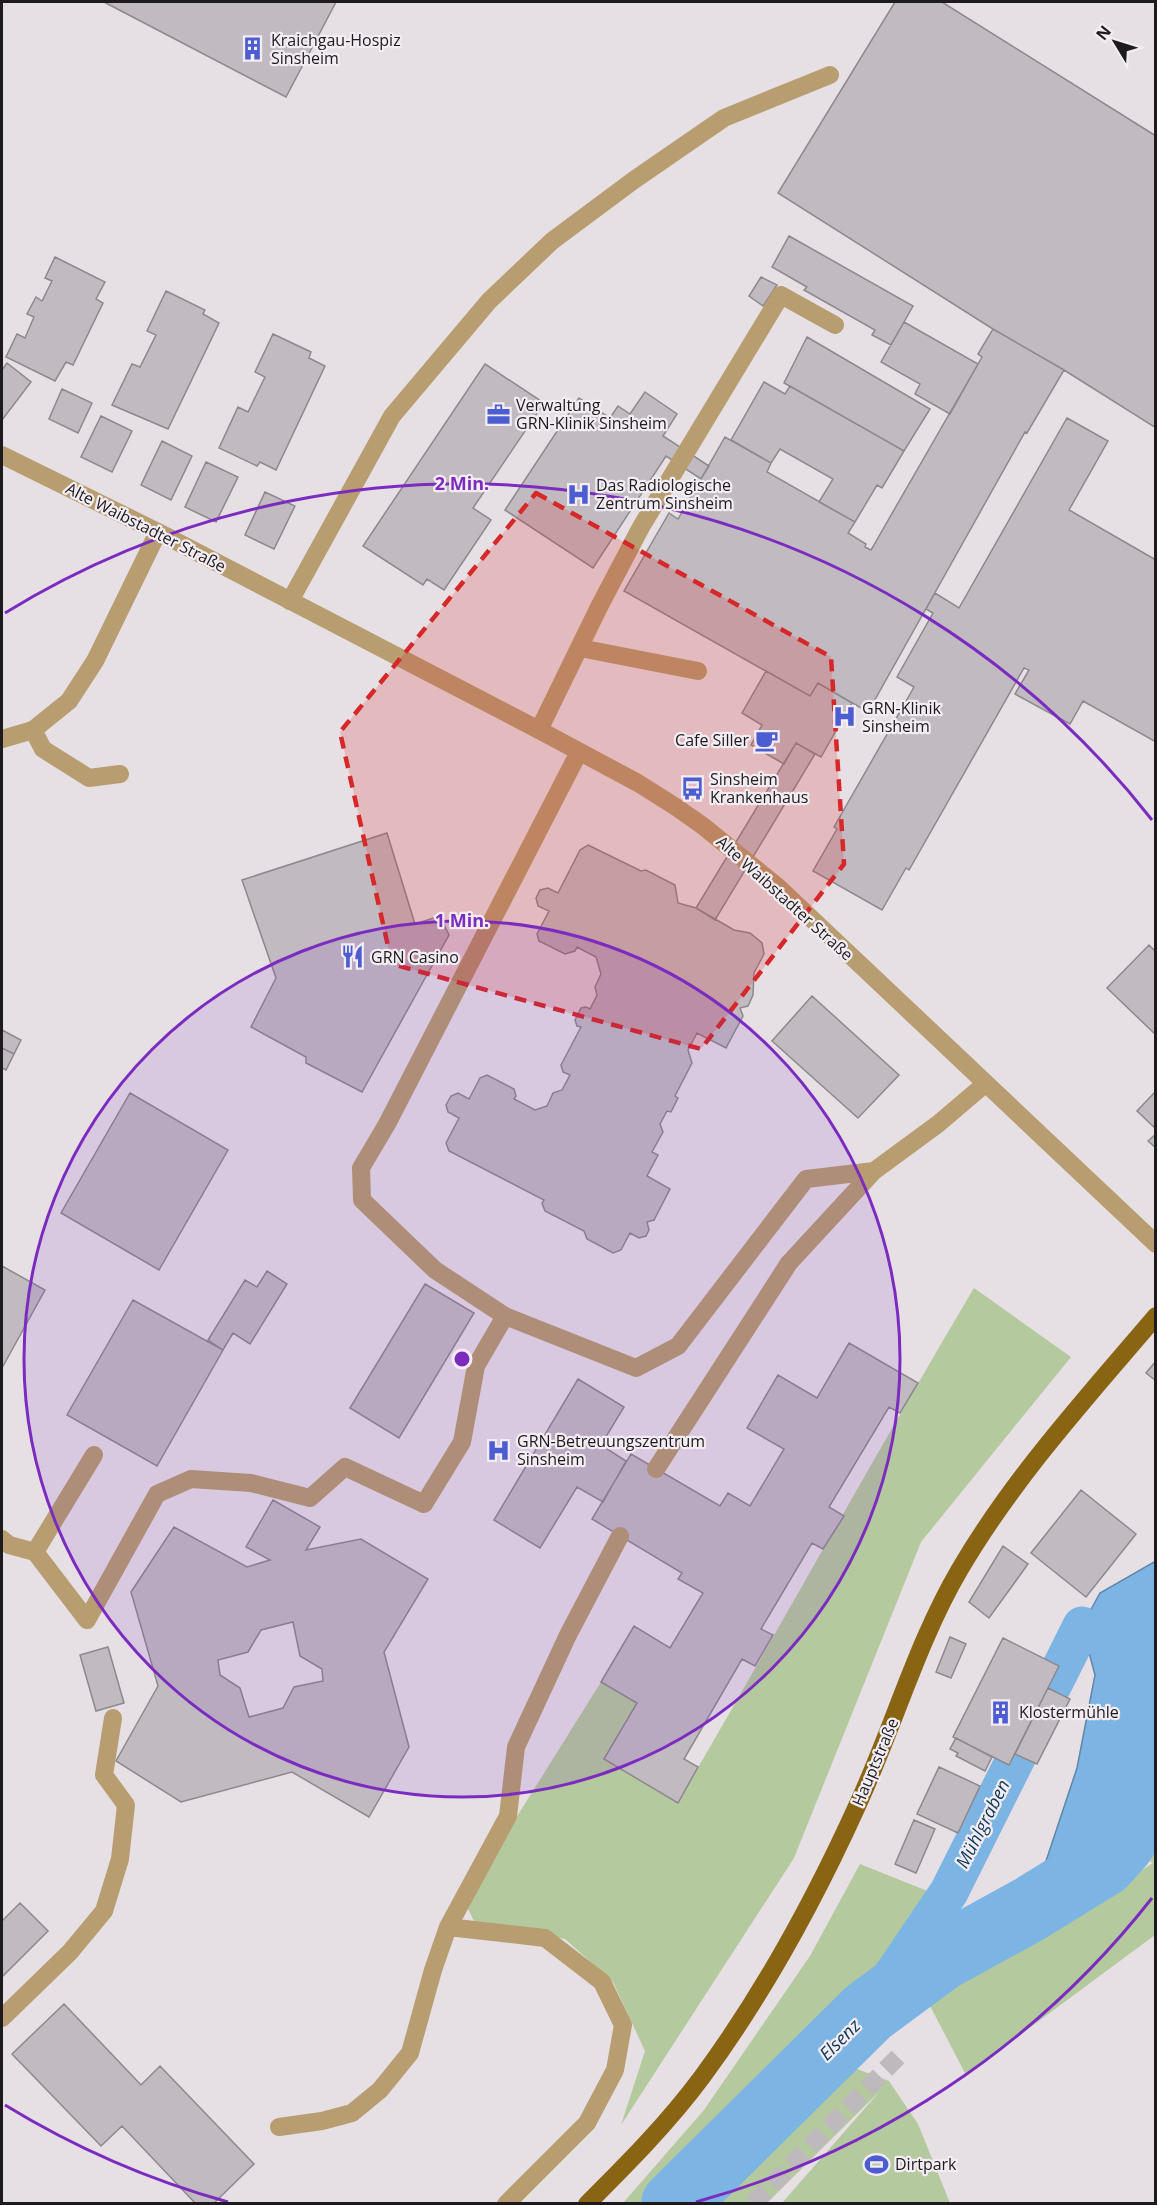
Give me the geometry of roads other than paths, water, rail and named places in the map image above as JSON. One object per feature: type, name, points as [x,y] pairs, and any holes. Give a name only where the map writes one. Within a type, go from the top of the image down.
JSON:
[{"type":"main road","name":"Hauptstraße","points":[[587,2204],[641,2150],[701,2078],[759,1993],[818,1890],[859,1802],[936,1617],[959,1571],[1019,1478],[1155,1316]]},
{"type":"street","points":[[290,601],[392,416],[489,301],[552,241],[634,180],[724,118],[830,75]]},
{"type":"street","points":[[539,730],[598,607],[641,527],[781,296],[835,325]]},
{"type":"street","name":"Alte Waibstadter Straße","points":[[2,455],[158,532],[539,730],[676,807],[778,887],[1155,1244]]},
{"type":"street","points":[[2,739],[33,730],[69,701],[95,661],[158,532]]},
{"type":"street","points":[[580,648],[698,671]]},
{"type":"street","points":[[33,730],[43,749],[89,778],[120,774]]},
{"type":"street","points":[[579,752],[387,1124],[361,1168],[362,1200],[435,1270],[505,1316],[636,1368],[678,1346],[806,1179],[874,1171]]},
{"type":"street","points":[[656,1469],[789,1263],[874,1171],[938,1124],[985,1084]]},
{"type":"street","points":[[2,1539],[9,1545],[35,1552],[87,1620],[157,1494],[191,1479],[251,1483],[310,1498],[345,1467],[424,1504],[462,1443],[476,1366],[505,1316]]},
{"type":"street","points":[[35,1552],[94,1455]]},
{"type":"street","points":[[279,2127],[322,2121],[352,2113],[381,2090],[410,2053],[433,1970],[448,1927],[508,1816],[516,1747],[568,1635],[620,1536]]},
{"type":"street","points":[[2,2018],[70,1952],[104,1911],[120,1859],[126,1805],[104,1774],[113,1718]]},
{"type":"street","points":[[448,1927],[545,1938],[602,1982],[623,2025],[615,2070],[587,2123],[506,2204]]},
{"type":"water","points":[[1154,1562],[1156,1566],[1155,1790],[1122,1843],[1103,1864],[1030,1909],[1077,1768],[1095,1675],[1082,1626],[1100,1593]]},
{"type":"waterway","name":"Mühlgraben","points":[[868,2012],[949,1892],[1082,1626]]},
{"type":"waterway","name":"Elsenz","points":[[674,2204],[868,2012],[941,1958],[1030,1909],[1103,1864],[1122,1843],[1156,1790]]},
{"type":"tunnel","points":[[753,2204],[898,2057]]},
{"type":"place","name":"Kraichgau-Hospiz Sinsheim","points":[[253,49]]},
{"type":"place","name":"Verwaltung GRN-Klinik Sinsheim","points":[[498,414]]},
{"type":"place","name":"Das Radiologische Zentrum Sinsheim","points":[[578,494]]},
{"type":"place","name":"GRN-Klinik Sinsheim","points":[[844,717]]},
{"type":"place","name":"Cafe Siller","points":[[767,740]]},
{"type":"place","name":"Sinsheim Krankenhaus","points":[[692,788]]},
{"type":"place","name":"GRN Casino","points":[[353,957]]},
{"type":"place","name":"GRN-Betreuungszentrum Sinsheim","points":[[499,1450]]},
{"type":"place","name":"Klostermühle","points":[[1001,1712]]},
{"type":"place","name":"Dirtpark","points":[[877,2164]]}]
